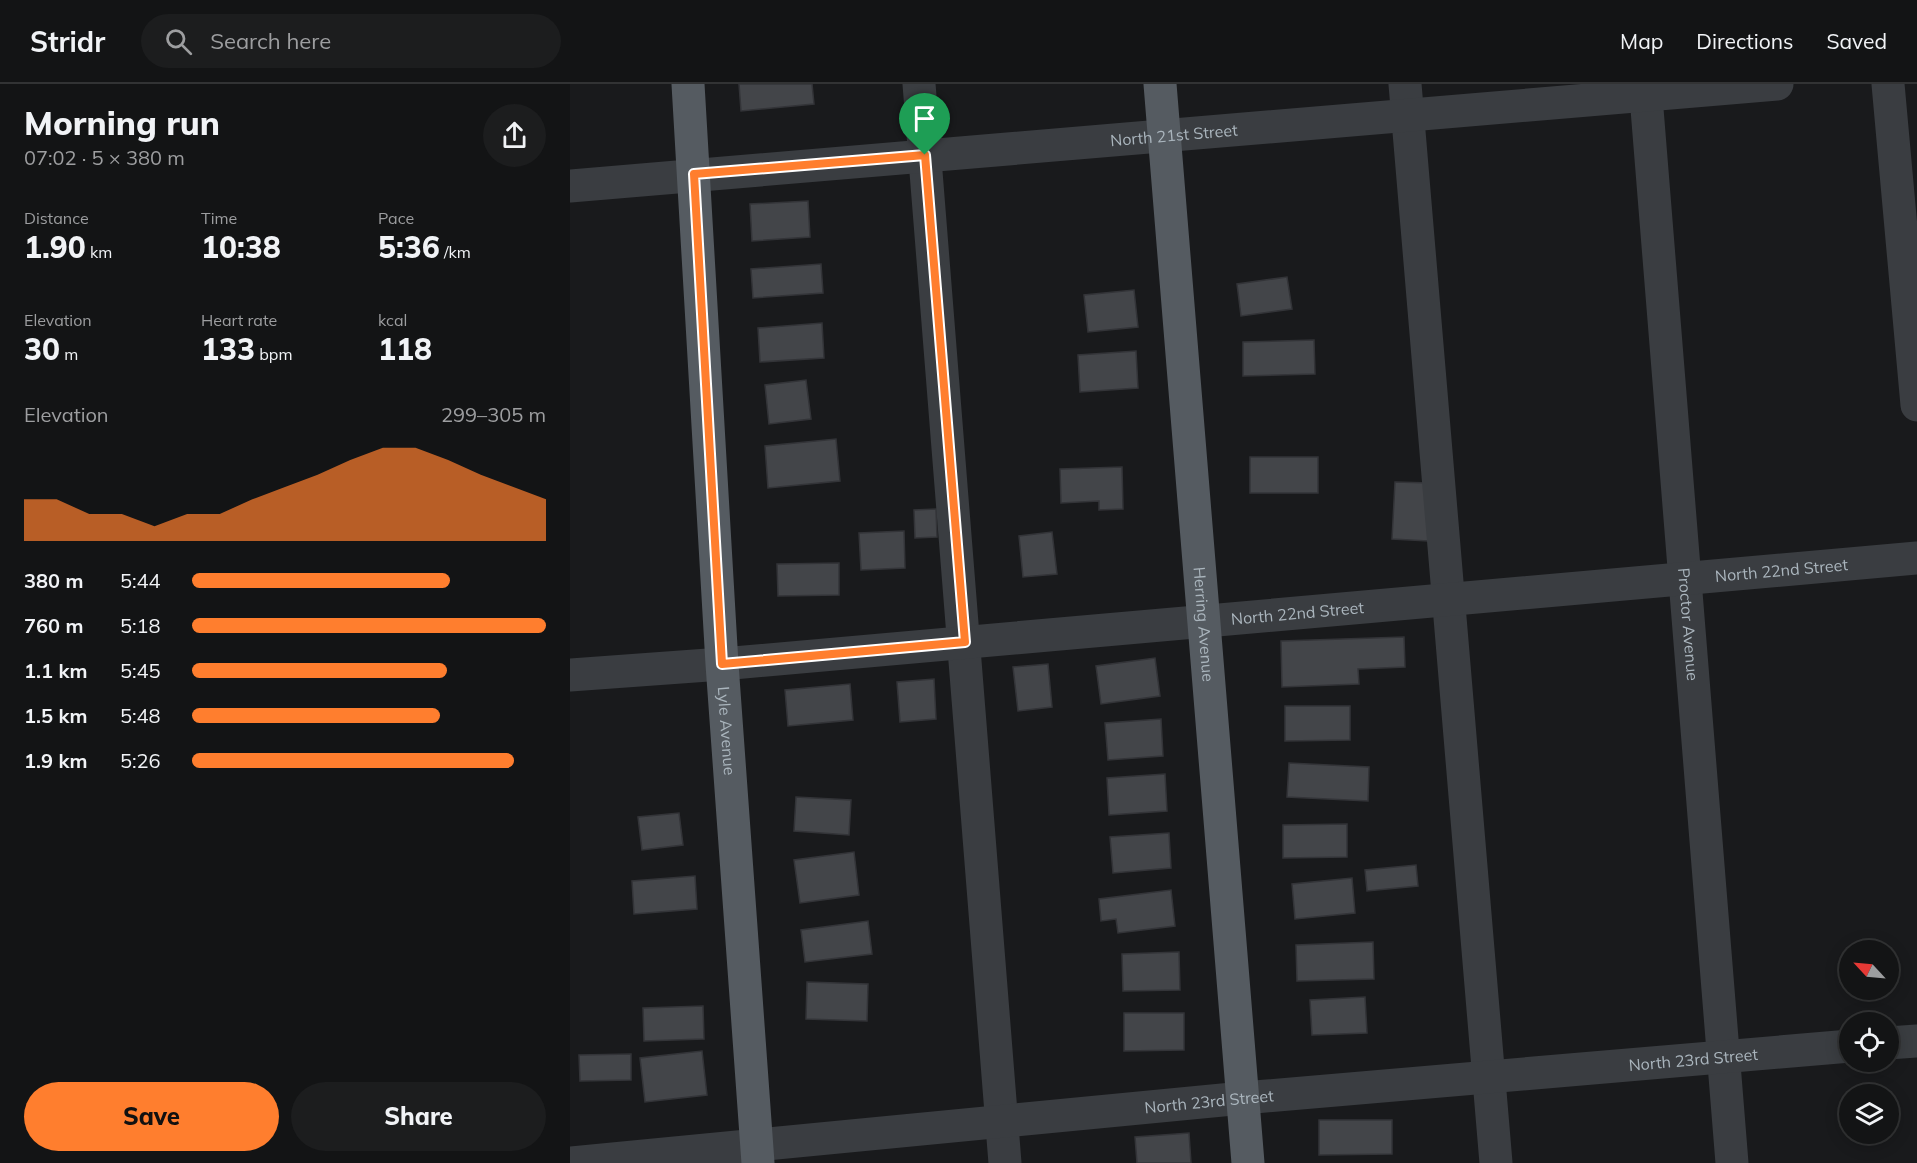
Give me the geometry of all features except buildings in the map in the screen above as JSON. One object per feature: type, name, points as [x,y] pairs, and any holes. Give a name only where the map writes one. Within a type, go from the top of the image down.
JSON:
[{"type":"main road","name":"Lyle Avenue","points":[[688,84],[722,664],[757,1154]]},
{"type":"main road","name":"Herring Avenue","points":[[1160,84],[1248,1163]]},
{"type":"street","points":[[919,84],[1005,1163]]},
{"type":"street","name":"North 21st Street","points":[[570,186],[1164,135],[1406,99],[1777,84]]},
{"type":"street","points":[[1888,84],[1917,405]]},
{"type":"street","name":"Proctor Avenue","points":[[1645,89],[1732,1163]]},
{"type":"street","points":[[1406,99],[1496,1163]]},
{"type":"street","name":"North 22nd Street","points":[[570,675],[722,664],[1917,558]]},
{"type":"street","points":[[1899,1042],[1917,1041]]},
{"type":"street","name":"North 23rd Street","points":[[570,1163],[757,1154],[1001,1122],[1243,1098],[1839,1047]]},
{"type":"route","points":[[925,155],[965,642],[722,664],[694,174],[925,155]]}]
